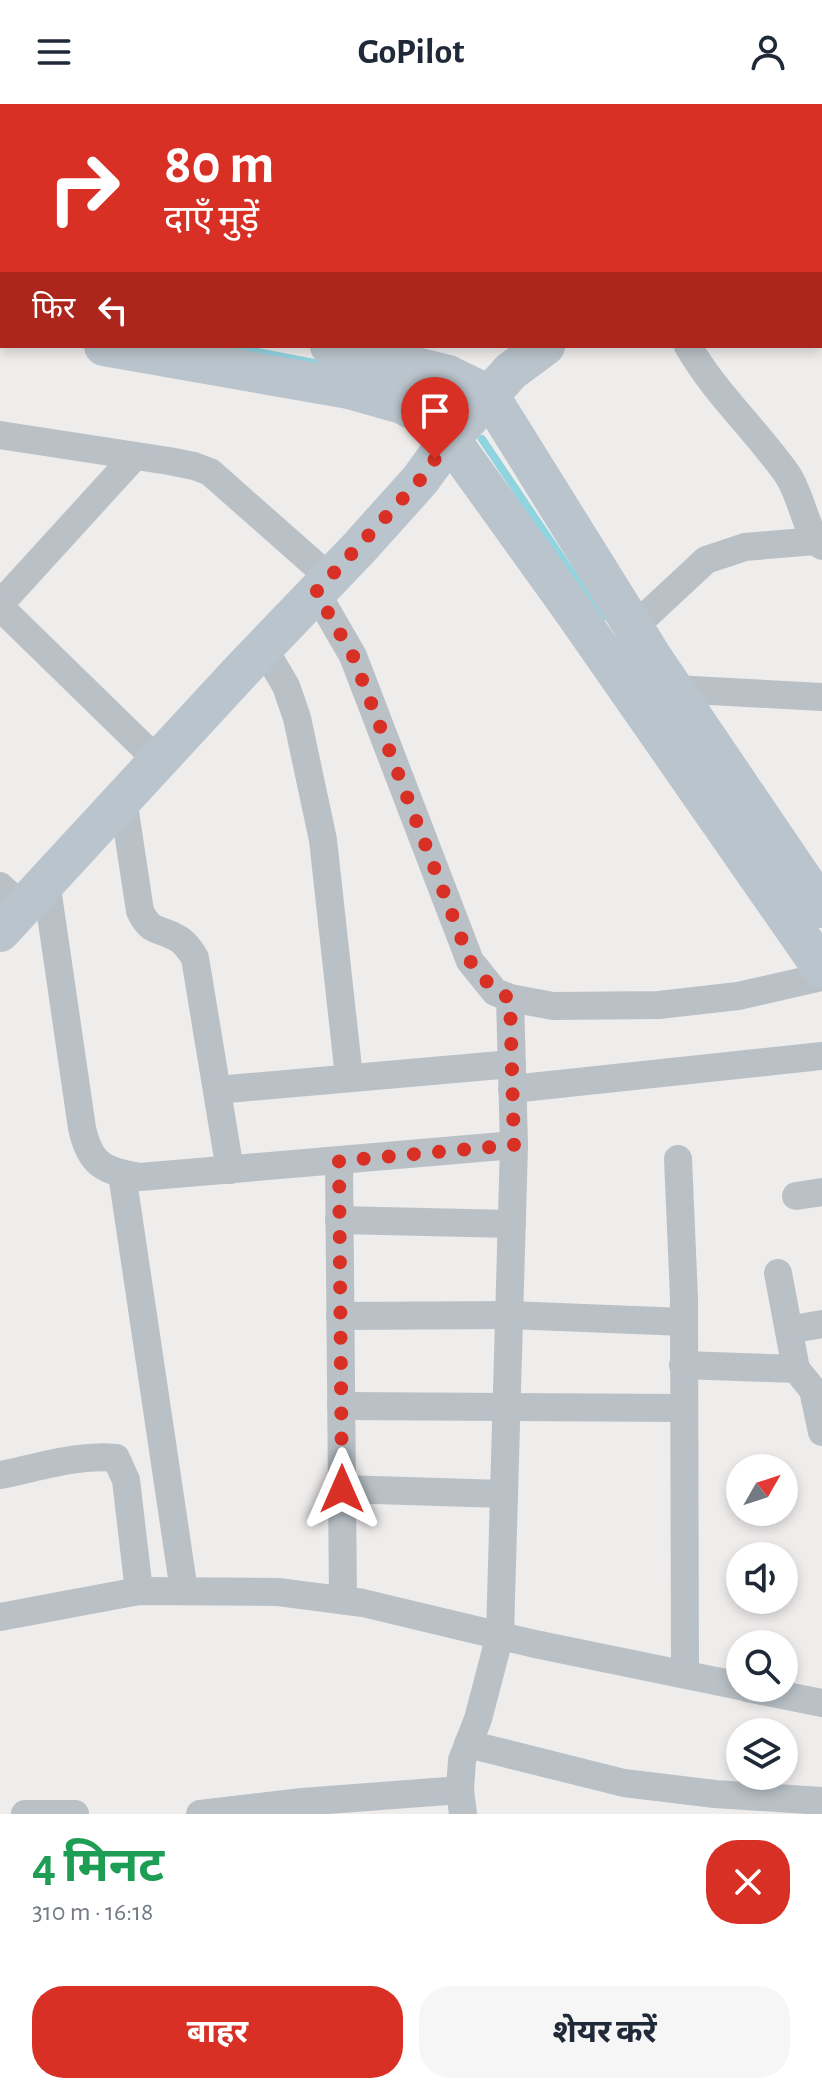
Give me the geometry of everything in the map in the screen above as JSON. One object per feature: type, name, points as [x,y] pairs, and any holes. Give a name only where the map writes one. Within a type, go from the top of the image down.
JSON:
[{"type":"street","points":[[115,348],[349,389],[402,404],[428,418],[450,439],[575,613],[822,968]]},
{"type":"street","points":[[339,348],[448,375],[507,371]]},
{"type":"street","points":[[514,1145],[140,1177],[107,1169],[86,1148],[17,902],[123,799],[420,480],[507,371],[542,348]]},
{"type":"street","points":[[633,628],[706,560],[745,547],[819,543],[788,475],[733,410],[689,348]]},
{"type":"street","points":[[507,371],[633,628],[822,908]]},
{"type":"street","points":[[0,435],[194,466],[210,472],[323,585],[470,961],[495,992],[553,1006],[659,1005],[738,996],[822,977]]},
{"type":"street","points":[[135,456],[0,605],[158,761]]},
{"type":"street","points":[[263,647],[286,686],[297,718],[323,840],[349,1077]]},
{"type":"street","points":[[674,689],[822,697]]},
{"type":"street","points":[[123,799],[140,911],[146,924],[157,932],[175,936],[186,944],[195,958],[230,1170]]},
{"type":"street","points":[[200,1814],[302,1802],[461,1802],[462,1760],[478,1719],[500,1635],[514,1145],[510,998]]},
{"type":"street","points":[[217,1090],[349,1077],[512,1076],[822,1056]]},
{"type":"street","points":[[678,1159],[684,1322],[685,1674]]},
{"type":"street","points":[[339,1161],[343,1600]]},
{"type":"street","points":[[122,1174],[184,1591]]},
{"type":"street","points":[[339,1220],[512,1224]]},
{"type":"street","points":[[778,1273],[789,1330],[810,1383],[822,1432]]},
{"type":"street","points":[[340,1316],[509,1315],[684,1322]]},
{"type":"street","points":[[789,1330],[822,1324]]},
{"type":"street","points":[[683,1365],[810,1383]]},
{"type":"street","points":[[341,1406],[684,1408]]},
{"type":"street","points":[[0,1475],[78,1460],[116,1458],[126,1480],[139,1591]]},
{"type":"street","points":[[342,1489],[504,1494]]},
{"type":"street","points":[[0,1617],[139,1591],[278,1592],[343,1600],[726,1683]]},
{"type":"street","points":[[798,1698],[822,1703]]},
{"type":"street","points":[[468,1744],[624,1783],[715,1794],[822,1801]]},
{"type":"street","points":[[25,1814],[75,1814]]},
{"type":"waterway","points":[[237,348],[319,364]]},
{"type":"waterway","points":[[418,387],[447,398]]},
{"type":"waterway","points":[[482,439],[602,618]]},
{"type":"route","points":[[342,1489],[339,1161],[514,1145],[510,998],[495,992],[470,961],[353,656],[316,592],[420,480],[435,459]]}]
